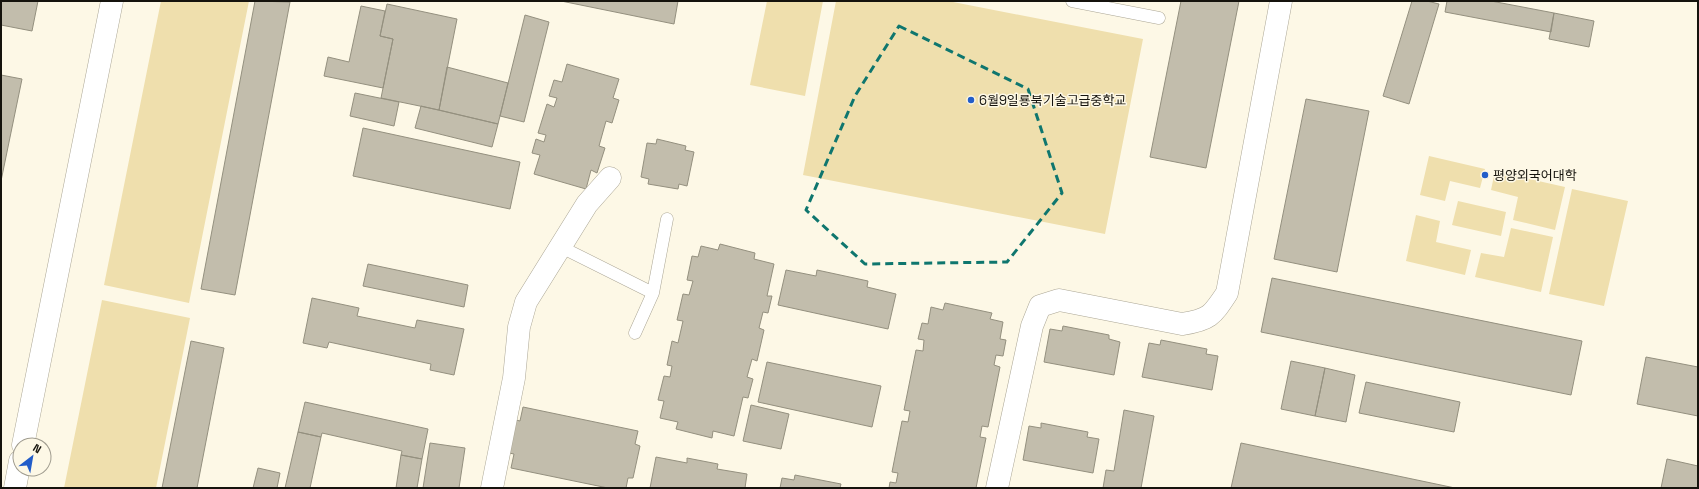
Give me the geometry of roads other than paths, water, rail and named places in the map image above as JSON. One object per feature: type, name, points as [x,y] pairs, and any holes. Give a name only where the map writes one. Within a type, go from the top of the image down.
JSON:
[{"type":"street","points":[[25,437],[112,1]]},
{"type":"street","points":[[997,488],[1032,326],[1040,306],[1059,300],[1182,324],[1202,321],[1217,309],[1227,293],[1281,1]]},
{"type":"street","points":[[492,488],[514,378],[519,327],[526,302],[587,204],[610,178]]},
{"type":"street","points":[[15,488],[17,477]]},
{"type":"lane","points":[[1072,1],[1159,18]]},
{"type":"lane","points":[[635,333],[653,293],[667,219]]},
{"type":"lane","points":[[561,247],[653,293]]},
{"type":"place","name":"6월9일룡북기술고급중학교","points":[[971,100]]},
{"type":"place","name":"평양외국어대학","points":[[1485,175]]}]
